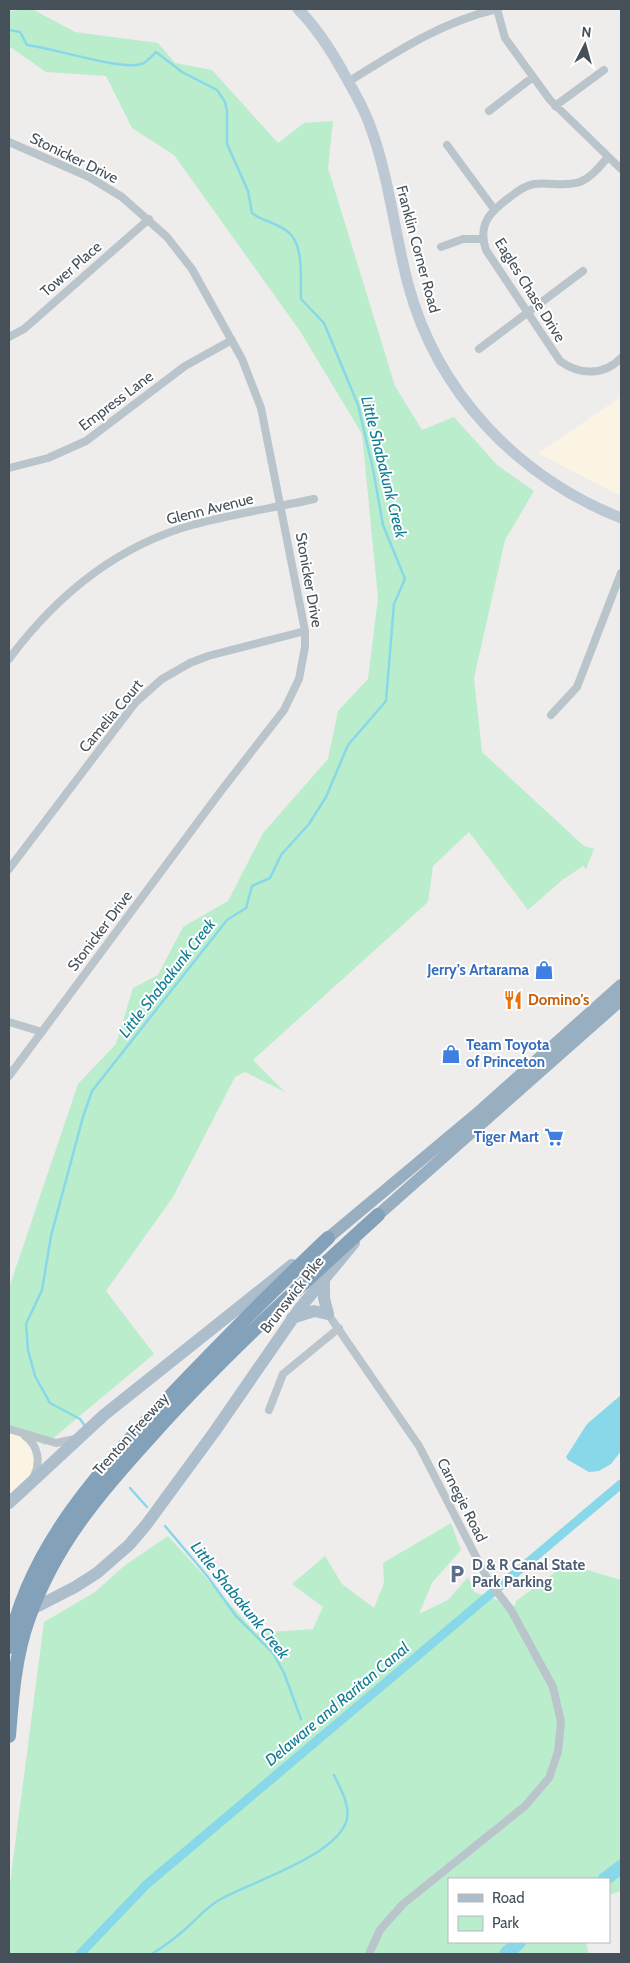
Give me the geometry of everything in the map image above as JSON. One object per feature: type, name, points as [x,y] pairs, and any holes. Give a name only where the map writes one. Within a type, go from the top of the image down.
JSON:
[{"type":"highway","name":"Brunswick Pike","points":[[328,1238],[481,1110],[621,985]]},
{"type":"highway","name":"Brunswick Pike","points":[[378,1215],[621,1000]]},
{"type":"highway","name":"Trenton Freeway","points":[[14,1650],[51,1565],[65,1540],[94,1500],[204,1376],[378,1215]]},
{"type":"highway","name":"Trenton Freeway","points":[[9,1736],[14,1650],[12,1630],[31,1578],[61,1525],[125,1444],[247,1316],[328,1238]]},
{"type":"main road","name":"Franklin Corner Road","points":[[298,9],[329,48],[362,107],[376,143],[408,284],[416,310],[428,340],[451,381],[490,431],[532,469],[571,495],[621,518]]},
{"type":"main road","name":"Brunswick Pike","points":[[9,1620],[75,1587],[97,1573],[129,1545],[209,1440],[292,1318],[378,1215]]},
{"type":"main road","name":"Brunswick Pike","points":[[9,1503],[95,1423],[173,1358],[328,1238]]},
{"type":"main road","points":[[292,1318],[314,1311],[328,1314],[324,1298],[324,1278]]},
{"type":"street","points":[[348,82],[429,32],[452,22],[497,9],[505,38],[555,106],[621,169]]},
{"type":"street","points":[[555,106],[604,70]]},
{"type":"street","points":[[489,111],[533,77]]},
{"type":"street","name":"Stonicker Drive","points":[[9,142],[89,178],[122,197],[149,219],[173,244],[192,269],[232,340],[250,377],[261,408],[282,506],[305,630],[305,647],[299,679],[284,710],[221,791],[9,1076]]},
{"type":"street","points":[[447,145],[494,209],[529,186],[580,182],[593,173],[608,157]]},
{"type":"street","name":"Eagles Chase Drive","points":[[494,209],[485,222],[483,239],[486,250],[554,354],[568,366],[577,370],[595,372],[611,366],[621,358]]},
{"type":"street","name":"Tower Place","points":[[9,337],[24,329],[149,219]]},
{"type":"street","points":[[441,247],[463,239],[483,239]]},
{"type":"street","points":[[479,348],[582,272]]},
{"type":"street","name":"Empress Lane","points":[[9,468],[48,458],[86,441],[185,366],[232,340]]},
{"type":"street","name":"Glenn Avenue","points":[[9,658],[31,630],[65,594],[82,580],[144,542],[190,525],[314,499]]},
{"type":"street","points":[[551,715],[577,687],[621,573]]},
{"type":"street","name":"Camelia Court","points":[[9,869],[135,703],[162,679],[190,663],[208,656],[305,630]]},
{"type":"street","points":[[9,1022],[42,1032]]},
{"type":"street","name":"Carnegie Road","points":[[328,1314],[433,1470],[488,1580],[519,1623],[554,1687],[560,1707],[562,1732],[556,1761],[543,1786],[525,1806],[392,1914],[380,1930],[369,1954]]},
{"type":"street","points":[[269,1410],[283,1374],[339,1328]]},
{"type":"street","points":[[9,1429],[56,1443],[81,1436]]},
{"type":"street","points":[[21,1433],[28,1438],[36,1452],[38,1467],[31,1481]]},
{"type":"shaded area","points":[[621,397],[621,496],[537,453],[538,453]]},
{"type":"shaded area","points":[[9,1429],[29,1439],[38,1467],[9,1503]]},
{"type":"green space","points":[[32,9],[75,32],[158,43],[175,63],[212,70],[278,143],[304,123],[333,121],[328,168],[395,386],[422,430],[454,417],[497,465],[534,491],[505,540],[474,678],[482,752],[584,846],[594,849],[586,869],[583,866],[561,881],[528,910],[469,832],[433,866],[428,902],[253,1060],[285,1092],[245,1072],[235,1077],[173,1197],[106,1291],[154,1354],[45,1445],[9,1429],[9,1288],[78,1084],[116,1044],[133,988],[158,975],[183,927],[228,901],[263,833],[328,759],[338,711],[368,679],[378,598],[362,434],[300,331],[174,155],[132,128],[106,76],[46,72],[9,46],[9,11]]},
{"type":"green space","points":[[451,1523],[461,1550],[432,1583],[419,1614],[448,1600],[468,1577],[474,1592],[515,1606],[516,1601],[567,1564],[621,1580],[621,1891],[610,1895],[610,1878],[448,1878],[448,1943],[586,1943],[589,1954],[9,1954],[9,1891],[44,1622],[95,1592],[124,1566],[168,1536],[256,1633],[313,1629],[323,1607],[292,1584],[325,1556],[342,1584],[374,1608],[384,1583],[383,1563]]},
{"type":"water","points":[[621,1395],[621,1451],[611,1464],[599,1471],[589,1472],[568,1460],[566,1457],[587,1424]]},
{"type":"waterway","name":"Little Shabakunk Creek","points":[[9,30],[20,32],[27,45],[104,62],[132,65],[143,63],[156,52],[182,72],[217,90],[225,102],[227,111],[227,144],[248,191],[252,213],[287,231],[297,244],[300,262],[301,299],[324,323],[358,405],[373,469],[383,525],[405,579],[394,604],[386,701],[348,745],[326,797],[309,824],[281,855],[270,878],[252,886],[246,908],[227,920],[92,1091],[83,1117],[51,1236],[42,1290],[26,1324],[28,1350],[35,1376],[50,1403],[80,1419],[85,1426]]},
{"type":"waterway","name":"Delaware and Raritan Canal","points":[[80,1954],[147,1884],[621,1484]]},
{"type":"waterway","name":"Little Shabakunk Creek","points":[[130,1488],[147,1507]]},
{"type":"waterway","name":"Little Shabakunk Creek","points":[[165,1526],[208,1577],[236,1616],[273,1653],[284,1673],[301,1719]]},
{"type":"waterway","name":"Little Shabakunk Creek","points":[[152,1954],[188,1927],[216,1902],[312,1856],[341,1832],[348,1813],[344,1796],[334,1775]]},
{"type":"waterway","points":[[606,1878],[621,1867]]},
{"type":"waterway","points":[[506,1954],[518,1943]]},
{"type":"place","name":"Jerry's Artarama","points":[[544,970]]},
{"type":"place","name":"Domino's","points":[[513,1000]]},
{"type":"place","name":"Team Toyota of Princeton","points":[[451,1054]]},
{"type":"place","name":"Tiger Mart","points":[[554,1137]]},
{"type":"place","name":"D & R Canal State Park Parking","points":[[457,1574]]}]
